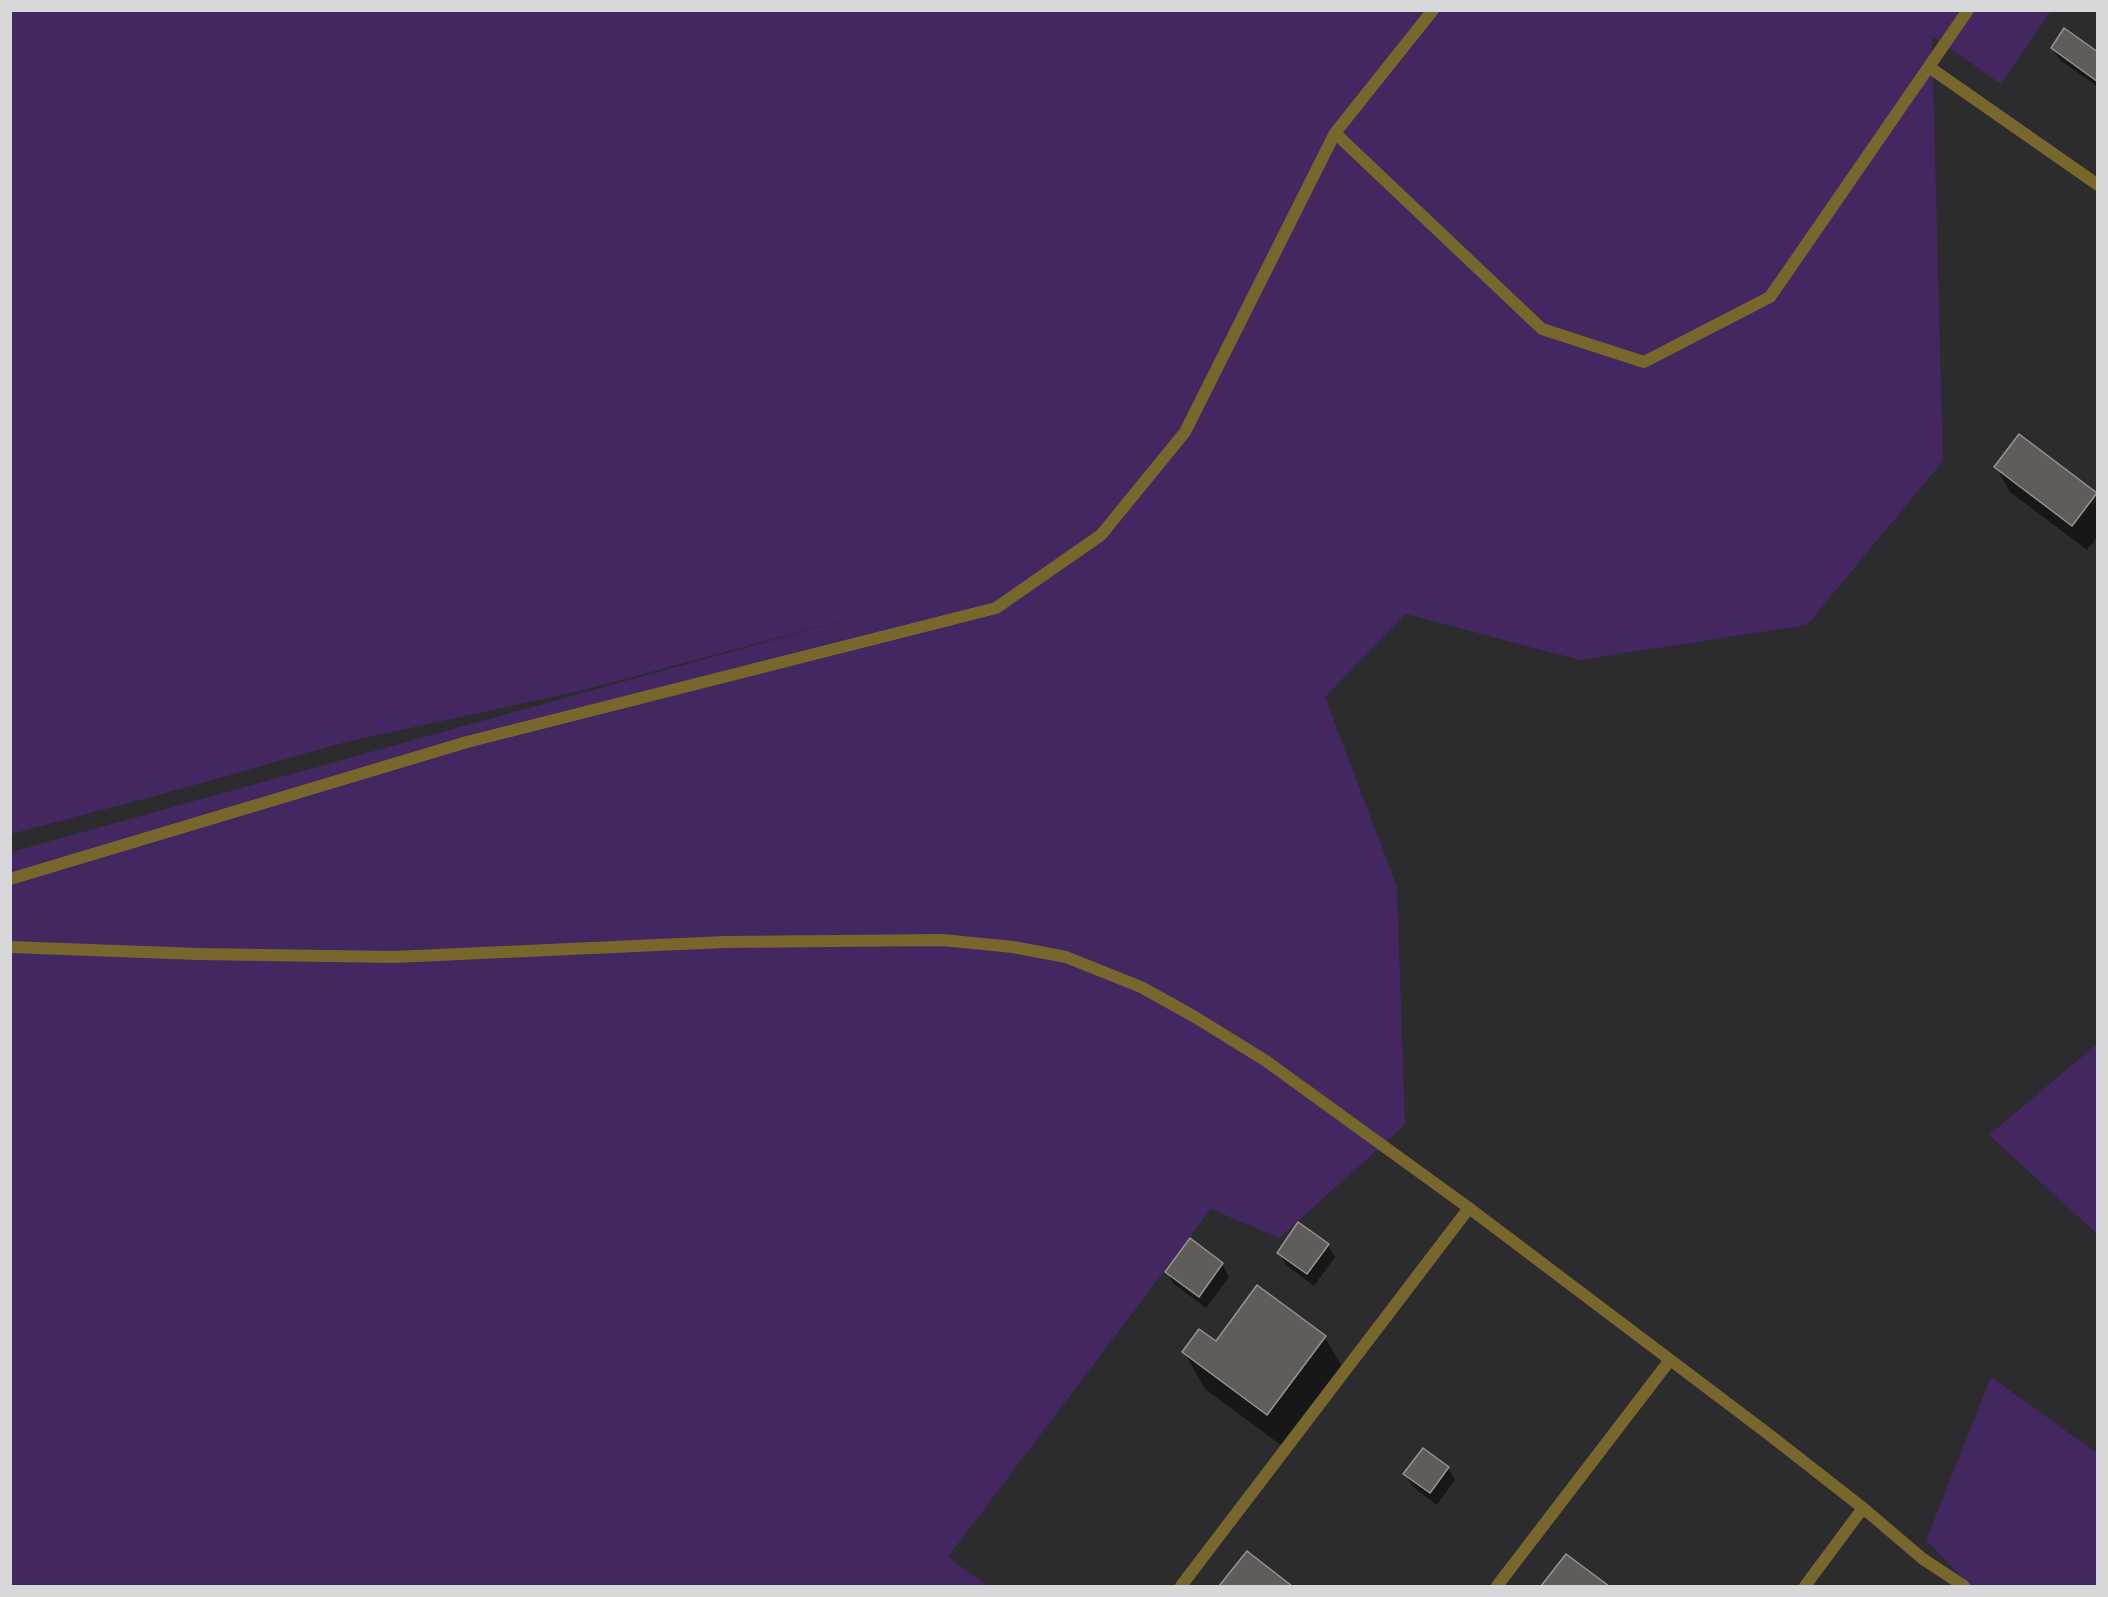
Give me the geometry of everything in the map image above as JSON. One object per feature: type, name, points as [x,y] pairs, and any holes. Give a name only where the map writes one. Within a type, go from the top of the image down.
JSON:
[{"type":"street","points":[[10,879],[467,742],[996,608],[1101,535],[1185,432],[1335,133],[1433,10]]},
{"type":"street","points":[[1335,133],[1542,329],[1644,362],[1770,297],[1968,10]]},
{"type":"street","points":[[1929,67],[2097,185]]},
{"type":"street","points":[[10,947],[198,954],[394,957],[724,942],[942,940],[1014,947],[1066,957],[1141,987],[1266,1061],[1468,1208],[1670,1360],[1863,1508],[1923,1559],[1964,1587]]},
{"type":"street","points":[[1181,1587],[1468,1208]]},
{"type":"street","points":[[1497,1587],[1670,1360]]},
{"type":"street","points":[[1804,1587],[1863,1508]]},
{"type":"shaded area","points":[[11,11],[2051,11],[2001,84],[1932,36],[1943,461],[1807,625],[1580,660],[1406,614],[1325,697],[1397,887],[1405,1125],[1279,1238],[1211,1209],[948,1557],[988,1586],[11,1586],[11,852],[877,611],[580,691],[346,742],[11,834]]},
{"type":"shaded area","points":[[2097,1044],[2097,1234],[1989,1135]]},
{"type":"shaded area","points":[[1991,1377],[2097,1453],[2097,1586],[1970,1586],[1926,1540]]},
{"type":"building","points":[[2064,28],[2098,52],[2098,82],[2051,48]]},
{"type":"building","points":[[2019,434],[2097,493],[2072,526],[1994,467]]},
{"type":"building","points":[[1298,1222],[1329,1244],[1307,1274],[1277,1253]]},
{"type":"building","points":[[1190,1238],[1223,1263],[1199,1297],[1165,1272]]},
{"type":"building","points":[[1257,1285],[1326,1336],[1267,1415],[1182,1352],[1199,1329],[1216,1341]]},
{"type":"building","points":[[1423,1448],[1449,1467],[1430,1493],[1403,1474]]},
{"type":"building","points":[[1247,1551],[1292,1586],[1219,1586]]},
{"type":"building","points":[[1566,1554],[1609,1586],[1541,1586]]}]
